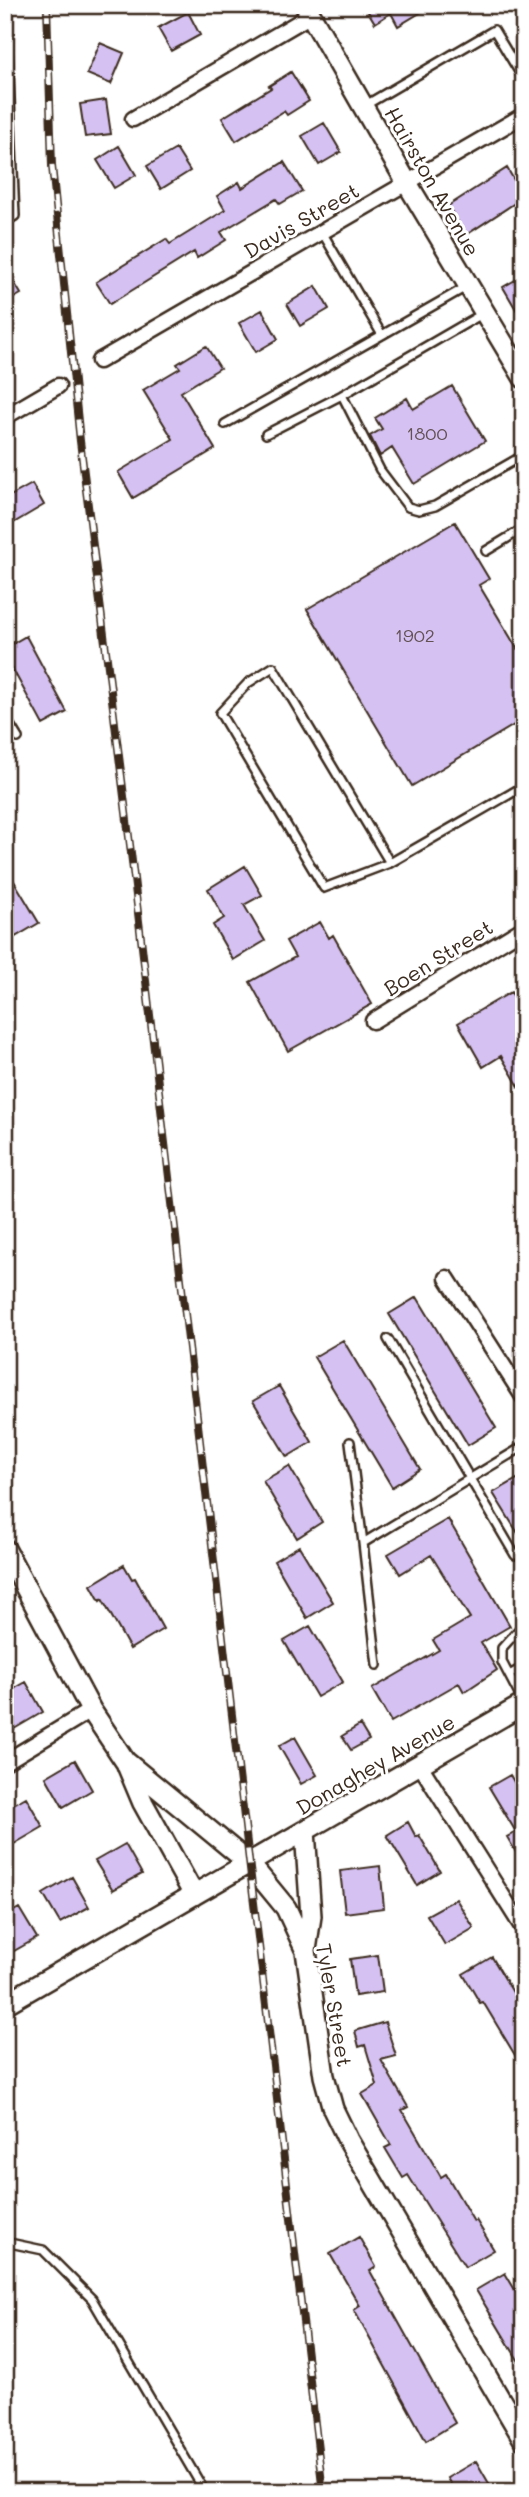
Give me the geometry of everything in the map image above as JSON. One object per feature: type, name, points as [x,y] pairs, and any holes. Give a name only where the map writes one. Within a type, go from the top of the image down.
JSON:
[{"type":"street","name":"Hairston Avenue","points":[[308,10],[407,183],[524,378]]},
{"type":"street","points":[[133,119],[308,10]]},
{"type":"street","name":"Davis Street","points":[[99,361],[524,115]]},
{"type":"street","points":[[5,417],[58,386]]},
{"type":"street","name":"Boen Street","points":[[373,1021],[524,929]]},
{"type":"street","points":[[447,1278],[524,1398]]},
{"type":"street","name":"Tyler Street","points":[[5,1549],[91,1710],[125,1761],[249,1863],[286,1908],[306,1951],[324,2076],[333,2109],[348,2140],[524,2440]]},
{"type":"street","name":"Donaghey Avenue","points":[[5,2004],[524,1704]]},
{"type":"street","points":[[5,1762],[91,1710]]},
{"type":"street","points":[[125,1761],[143,1803],[194,1895]]},
{"type":"street","points":[[420,1765],[524,1930]]},
{"type":"street","points":[[305,1831],[311,1916],[306,1951]]},
{"type":"lane","points":[[5,222],[15,216],[8,147],[6,5]]},
{"type":"lane","points":[[363,107],[494,30],[524,80]]},
{"type":"lane","points":[[322,232],[382,335]]},
{"type":"lane","points":[[225,424],[469,286]]},
{"type":"lane","points":[[266,435],[342,395],[485,312]]},
{"type":"lane","points":[[342,395],[380,470],[408,507],[419,510],[435,506],[524,455]]},
{"type":"lane","points":[[486,551],[524,528]]},
{"type":"lane","points":[[390,863],[273,667],[248,683],[220,713],[324,887],[390,863],[524,786]]},
{"type":"lane","points":[[5,717],[18,738]]},
{"type":"lane","points":[[388,1339],[514,1555]]},
{"type":"lane","points":[[350,1442],[377,1665]]},
{"type":"lane","points":[[363,1543],[524,1446]]},
{"type":"lane","points":[[524,1624],[502,1648],[502,1662],[524,1704]]},
{"type":"lane","points":[[509,1675],[524,1667]]},
{"type":"lane","points":[[5,2242],[43,2250],[92,2299],[205,2492]]},
{"type":"building","points":[[364,5],[433,5],[398,26],[391,13],[375,23]]},
{"type":"building","points":[[188,12],[200,35],[171,51],[158,28]]},
{"type":"building","points":[[100,43],[124,53],[111,84],[87,74]]},
{"type":"building","points":[[291,72],[309,101],[287,115],[284,111],[236,141],[222,118],[271,88],[269,86]]},
{"type":"building","points":[[106,100],[111,134],[85,137],[80,104]]},
{"type":"building","points":[[324,123],[341,152],[319,165],[302,136]]},
{"type":"building","points":[[119,146],[136,175],[114,188],[97,160]]},
{"type":"building","points":[[176,149],[190,171],[161,189],[147,166]]},
{"type":"building","points":[[284,162],[302,191],[280,204],[276,199],[221,232],[226,240],[197,258],[194,252],[110,304],[96,282],[166,239],[170,244],[225,210],[217,196],[239,182],[242,188]]},
{"type":"building","points":[[507,168],[524,197],[466,235],[448,206]]},
{"type":"building","points":[[5,267],[21,294],[5,303]]},
{"type":"building","points":[[524,275],[524,323],[503,287]]},
{"type":"building","points":[[316,286],[329,309],[300,326],[287,304]]},
{"type":"building","points":[[262,310],[278,339],[256,352],[239,323]]},
{"type":"building","points":[[206,346],[220,368],[181,392],[215,449],[133,498],[118,472],[173,439],[143,390],[180,368],[177,364]]},
{"type":"building","points":[[452,386],[485,441],[414,484],[392,448],[380,456],[370,436],[382,429],[375,418],[407,398],[413,409]]},
{"type":"building","points":[[32,484],[44,505],[5,528],[5,499]]},
{"type":"building","points":[[455,522],[489,579],[479,585],[524,660],[524,719],[412,786],[307,609]]},
{"type":"building","points":[[26,636],[67,712],[43,725],[5,655],[5,648]]},
{"type":"building","points":[[5,866],[39,923],[10,940],[5,931]]},
{"type":"building","points":[[245,866],[262,895],[244,905],[265,941],[233,960],[213,925],[224,918],[208,889]]},
{"type":"building","points":[[320,922],[329,938],[333,935],[372,1004],[288,1051],[250,982],[295,957],[286,941]]},
{"type":"building","points":[[511,992],[524,1014],[524,1095],[501,1056],[483,1067],[458,1023]]},
{"type":"building","points":[[417,1297],[496,1428],[468,1445],[389,1314]]},
{"type":"building","points":[[343,1340],[420,1469],[392,1487],[314,1357]]},
{"type":"building","points":[[279,1386],[312,1442],[287,1457],[253,1401]]},
{"type":"building","points":[[289,1466],[322,1522],[297,1538],[263,1481]]},
{"type":"building","points":[[524,1475],[524,1543],[493,1493]]},
{"type":"building","points":[[448,1519],[510,1626],[481,1643],[497,1670],[464,1692],[459,1683],[391,1722],[372,1689],[439,1650],[433,1640],[470,1618],[431,1555],[400,1574],[388,1554]]},
{"type":"building","points":[[299,1546],[333,1602],[307,1618],[274,1561]]},
{"type":"building","points":[[124,1565],[132,1579],[135,1578],[163,1629],[130,1649],[102,1599],[100,1601],[91,1585]]},
{"type":"building","points":[[310,1626],[343,1682],[317,1697],[284,1641]]},
{"type":"building","points":[[26,1682],[43,1712],[14,1729],[5,1715],[5,1694]]},
{"type":"building","points":[[360,1725],[369,1740],[351,1750],[342,1736]]},
{"type":"building","points":[[295,1737],[317,1775],[301,1784],[279,1746]]},
{"type":"building","points":[[75,1760],[92,1790],[63,1807],[46,1777]]},
{"type":"building","points":[[510,1775],[524,1799],[524,1866],[507,1837],[516,1832],[489,1787]]},
{"type":"building","points":[[26,1797],[43,1827],[14,1844],[5,1829],[5,1809]]},
{"type":"building","points":[[408,1822],[416,1837],[419,1835],[440,1871],[417,1885],[387,1835]]},
{"type":"building","points":[[125,1844],[142,1874],[113,1890],[95,1861]]},
{"type":"building","points":[[380,1866],[384,1908],[345,1913],[340,1871]]},
{"type":"building","points":[[72,1877],[89,1907],[60,1923],[43,1894]]},
{"type":"building","points":[[456,1899],[474,1928],[445,1945],[427,1915]]},
{"type":"building","points":[[19,1908],[37,1938],[5,1956],[5,1916]]},
{"type":"building","points":[[378,1955],[383,1992],[355,1996],[350,1959]]},
{"type":"building","points":[[492,1957],[524,2011],[524,2070],[463,1974]]},
{"type":"building","points":[[385,2022],[396,2056],[381,2060],[408,2107],[402,2110],[441,2177],[446,2174],[494,2250],[465,2267],[408,2175],[403,2178],[385,2148],[391,2145],[362,2094],[377,2085],[365,2045],[359,2047],[355,2031]]},
{"type":"building","points":[[359,2237],[376,2267],[370,2271],[455,2423],[426,2441],[354,2310],[360,2306],[330,2254]]},
{"type":"building","points":[[505,2273],[524,2305],[524,2370],[476,2290]]},
{"type":"building","points":[[476,2461],[494,2492],[455,2492],[447,2478]]},
{"type":"railway","points":[[47,5],[52,166],[80,441],[131,853],[323,2492]]}]
